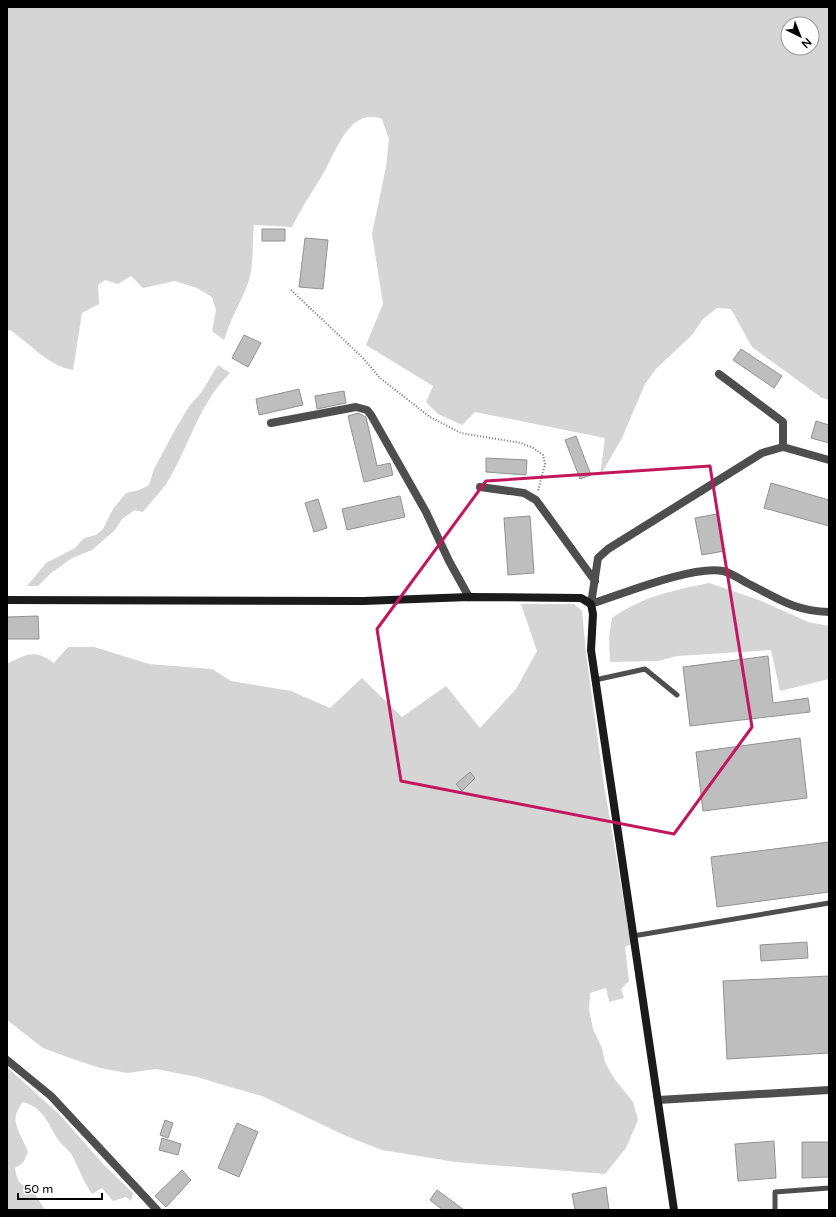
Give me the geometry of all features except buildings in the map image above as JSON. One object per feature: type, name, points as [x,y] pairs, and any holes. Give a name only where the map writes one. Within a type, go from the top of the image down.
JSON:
[{"type":"street","points":[[719,374],[783,422],[783,447]]},
{"type":"street","points":[[271,423],[356,407],[367,410],[426,512],[449,561],[469,597]]},
{"type":"street","points":[[674,1210],[591,650],[593,614],[591,604],[596,581],[598,558],[608,549],[762,452],[783,447],[829,460]]},
{"type":"street","points":[[480,487],[524,493],[536,500],[596,581]]},
{"type":"street","points":[[7,600],[363,601],[469,597],[581,598],[591,604],[687,574],[707,570],[724,572],[788,605],[810,612],[829,612]]},
{"type":"street","points":[[7,1060],[51,1096],[157,1210]]},
{"type":"street","points":[[658,1100],[829,1090]]},
{"type":"lane","points":[[595,680],[645,669],[677,695]]},
{"type":"lane","points":[[633,936],[829,903]]},
{"type":"lane","points":[[775,1210],[775,1192],[829,1188]]},
{"type":"path","points":[[291,290],[363,358],[380,378],[430,417],[461,433],[521,443],[533,448],[543,455],[544,464],[536,500]]},
{"type":"highlighted area","points":[[710,466],[752,727],[674,834],[401,781],[377,629],[486,481]]},
{"type":"shaded area","points":[[7,7],[829,7],[829,400],[822,398],[752,347],[731,309],[717,308],[703,319],[692,335],[656,369],[645,384],[622,438],[600,476],[605,438],[475,412],[462,425],[438,414],[426,402],[433,386],[366,345],[383,304],[372,234],[386,167],[389,139],[382,119],[370,117],[360,120],[351,126],[337,147],[292,227],[254,225],[251,274],[224,340],[212,331],[216,310],[212,297],[197,288],[175,281],[143,288],[131,276],[118,284],[105,280],[98,285],[99,304],[82,313],[73,370],[64,368],[47,359],[10,330],[7,330]]},
{"type":"shaded area","points":[[218,365],[230,373],[220,384],[204,408],[168,481],[143,512],[135,510],[122,519],[115,530],[92,550],[72,558],[51,573],[38,586],[27,586],[46,563],[75,548],[84,538],[96,535],[103,529],[113,509],[126,493],[139,490],[149,485],[154,469],[176,428],[190,405],[201,393]]},
{"type":"shaded area","points":[[709,583],[759,600],[808,622],[829,626],[829,679],[780,691],[771,650],[677,656],[658,661],[610,662],[609,637],[612,618],[635,604],[658,595]]},
{"type":"shaded area","points":[[521,604],[574,604],[582,611],[586,653],[604,785],[631,944],[625,947],[629,981],[621,989],[624,998],[609,1002],[606,988],[590,993],[589,1010],[593,1029],[602,1048],[605,1062],[613,1077],[633,1102],[638,1120],[626,1148],[605,1174],[455,1162],[382,1150],[346,1136],[262,1096],[197,1077],[156,1069],[127,1073],[100,1068],[70,1058],[43,1048],[7,1020],[7,664],[30,654],[41,656],[54,663],[68,647],[94,647],[149,664],[212,669],[231,681],[291,691],[330,708],[362,678],[402,717],[446,686],[480,728],[516,689],[537,651]]},
{"type":"shaded area","points":[[7,1067],[60,1115],[104,1165],[133,1193],[131,1201],[126,1197],[113,1201],[102,1188],[92,1194],[72,1155],[59,1141],[45,1118],[36,1108],[23,1102],[18,1109],[16,1121],[19,1133],[28,1152],[23,1163],[15,1168],[19,1182],[32,1189],[45,1210],[7,1210]]}]
